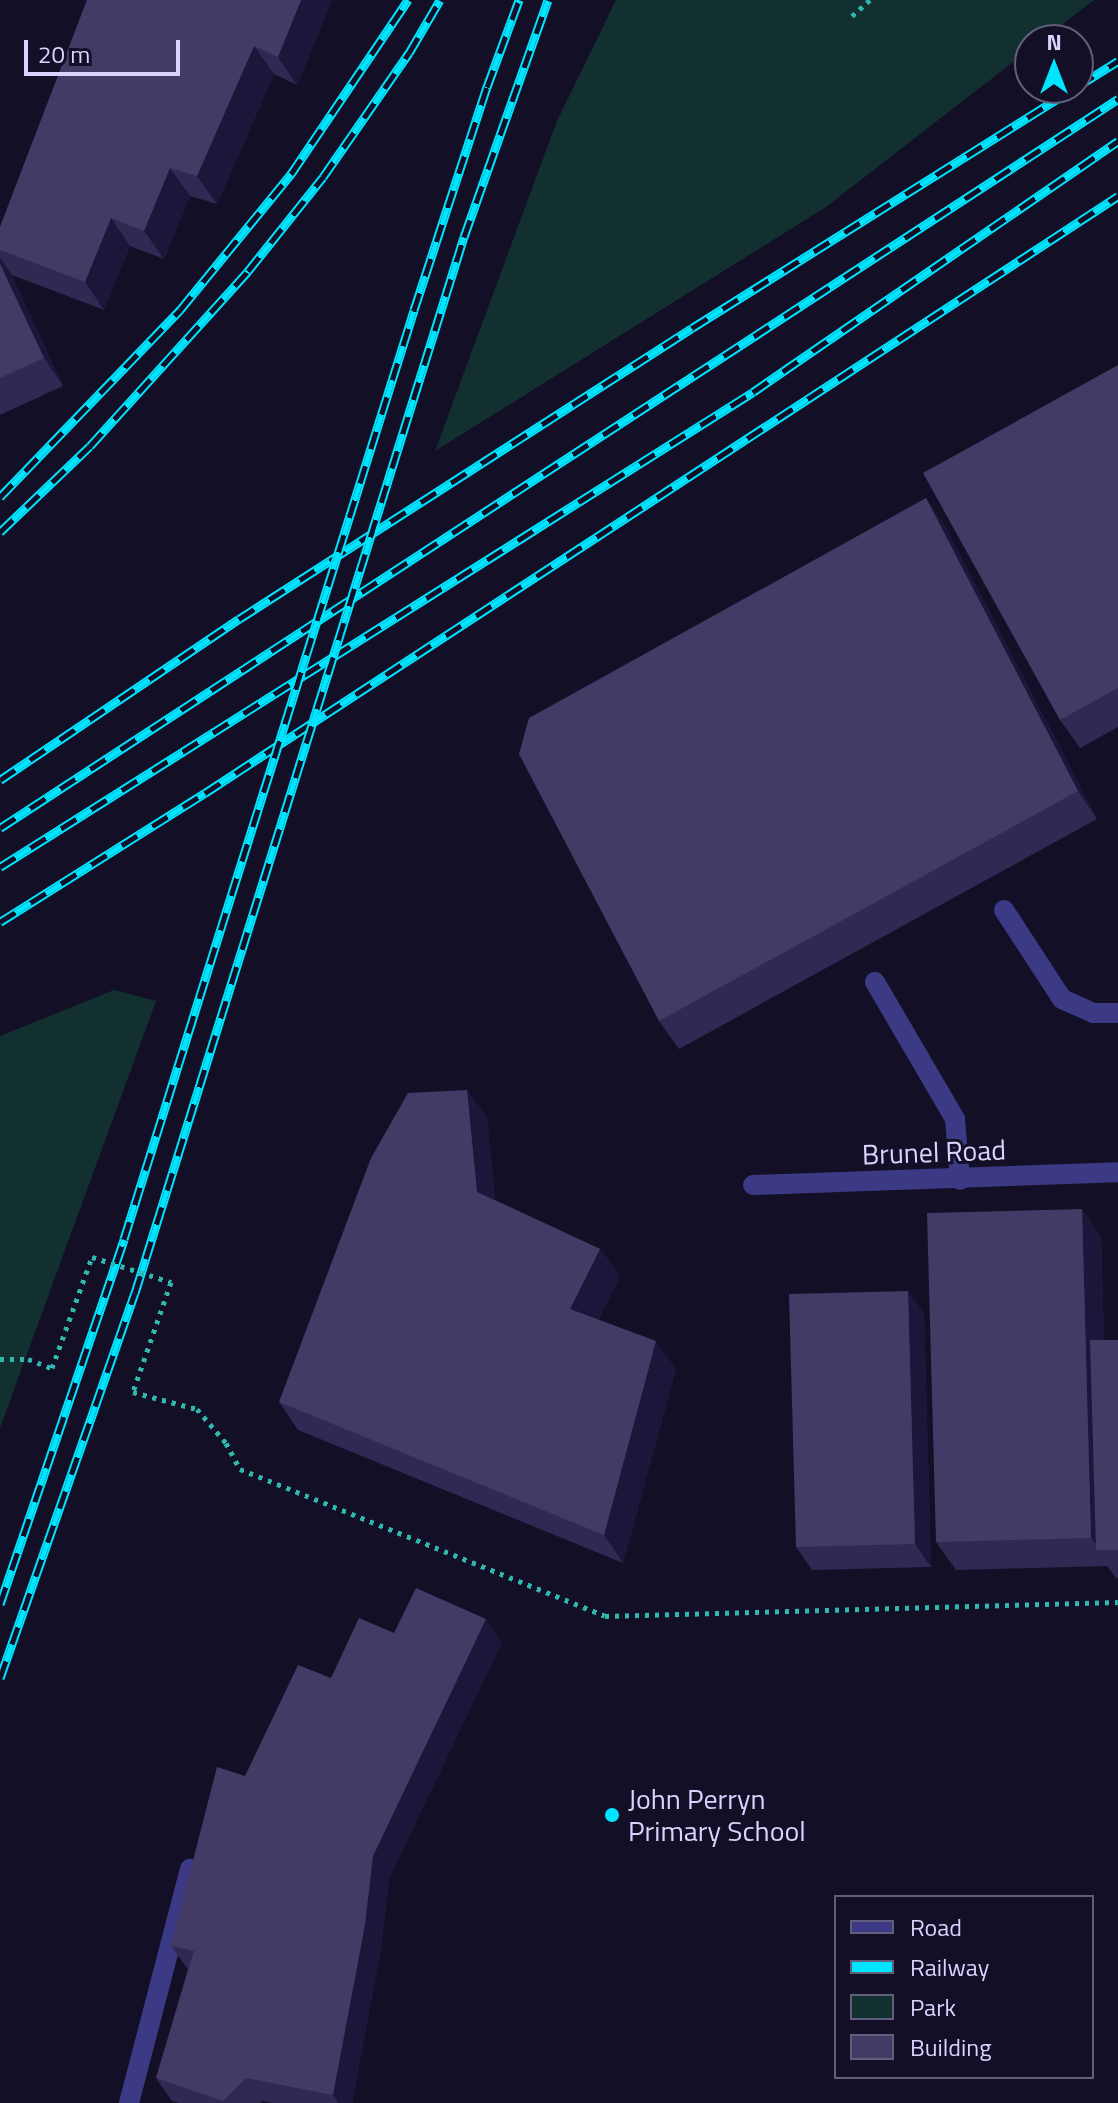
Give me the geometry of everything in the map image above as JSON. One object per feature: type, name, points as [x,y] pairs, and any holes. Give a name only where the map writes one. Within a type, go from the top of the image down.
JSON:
[{"type":"street","points":[[1004,910],[1062,999],[1093,1013],[1118,1013]]},
{"type":"street","points":[[875,982],[955,1119],[960,1180]]},
{"type":"street","name":"Brunel Road","points":[[753,1185],[1118,1172]]},
{"type":"street","points":[[129,2103],[190,1869]]},
{"type":"path","points":[[852,16],[870,0]]},
{"type":"path","points":[[0,1359],[28,1359],[52,1368],[92,1257],[171,1282],[133,1392],[197,1409],[226,1443],[240,1469],[605,1616],[1118,1602]]},
{"type":"green space","points":[[616,0],[1094,0],[1063,24],[1014,24],[1014,61],[826,207],[435,451],[557,121]]},
{"type":"green space","points":[[114,990],[156,1001],[0,1428],[0,1036]]},
{"type":"building","points":[[87,0],[301,0],[278,57],[254,46],[197,176],[170,168],[144,231],[111,218],[85,282],[0,250],[0,227]]},
{"type":"building","points":[[0,264],[44,358],[0,378]]},
{"type":"building","points":[[1118,365],[1118,688],[1060,720],[923,473]]},
{"type":"building","points":[[926,498],[1078,791],[659,1021],[519,754],[529,718]]},
{"type":"building","points":[[467,1090],[477,1192],[600,1249],[570,1309],[656,1341],[604,1535],[279,1402],[371,1158],[408,1093]]},
{"type":"building","points":[[1082,1209],[1091,1538],[936,1542],[927,1213]]},
{"type":"building","points":[[908,1291],[915,1544],[796,1547],[789,1294]]},
{"type":"building","points":[[1090,1340],[1118,1340],[1118,1550],[1096,1550]]},
{"type":"building","points":[[416,1588],[486,1619],[373,1856],[365,1925],[333,2095],[246,2078],[223,2101],[156,2078],[194,1951],[171,1946],[217,1767],[245,1776],[298,1665],[331,1678],[359,1618],[394,1633]]},
{"type":"railway","points":[[0,497],[180,310],[291,174],[408,0]]},
{"type":"railway","points":[[0,532],[90,446],[248,271],[323,177],[409,53],[440,0]]},
{"type":"railway","points":[[0,1604],[124,1239],[414,310],[519,0]]},
{"type":"railway","points":[[0,1678],[135,1293],[464,237],[548,0]]},
{"type":"railway","points":[[1094,76],[1118,61]]},
{"type":"railway","points":[[0,828],[1118,99]]},
{"type":"railway","points":[[0,780],[239,619],[692,328],[1049,104]]},
{"type":"railway","points":[[0,867],[753,392],[1118,141]]},
{"type":"railway","points":[[0,922],[205,793],[1118,196]]},
{"type":"place","name":"John Perryn Primary School","points":[[612,1815]]}]
